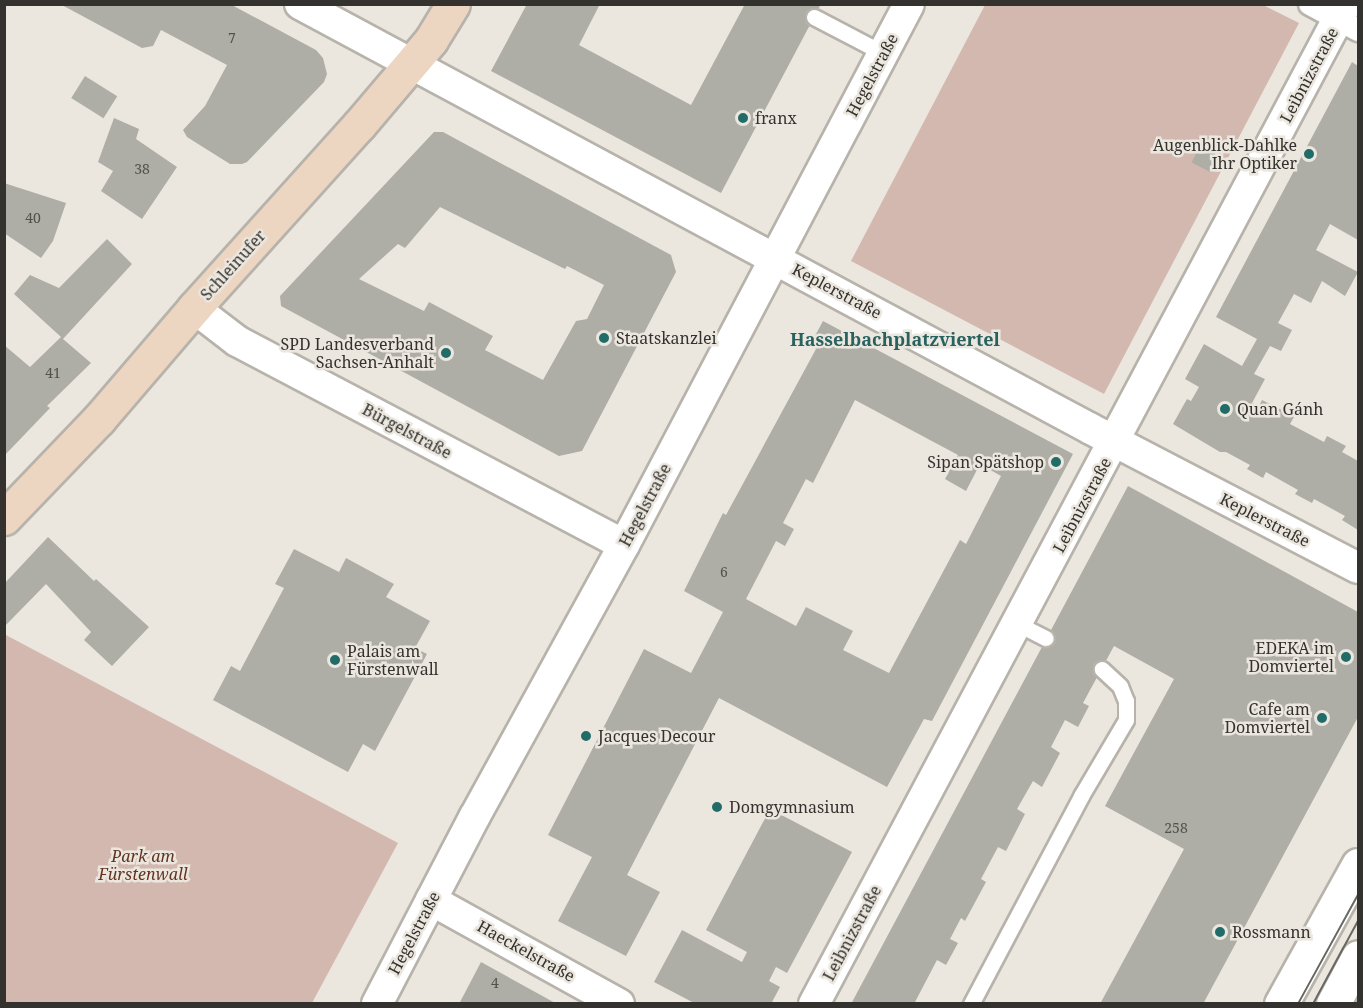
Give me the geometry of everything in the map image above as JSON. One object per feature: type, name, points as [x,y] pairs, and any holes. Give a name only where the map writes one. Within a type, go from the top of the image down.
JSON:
[{"type":"main road","name":"Schleinufer","points":[[4,518],[99,419],[194,308],[359,125],[436,33],[453,4]]},
{"type":"street","name":"Keplerstraße","points":[[300,4],[777,258],[1115,442],[1359,568]]},
{"type":"street","name":"Hegelstraße","points":[[377,1004],[534,706],[624,545],[777,258],[909,4]]},
{"type":"street","points":[[1310,4],[1348,18]]},
{"type":"street","name":"Leibnizstraße","points":[[814,1004],[1115,442],[1348,18]]},
{"type":"street","name":"Bürgelstraße","points":[[194,308],[237,341],[624,545]]},
{"type":"street","points":[[1281,1004],[1359,865]]},
{"type":"street","name":"Haeckelstraße","points":[[431,900],[619,1004]]},
{"type":"street","points":[[1334,1004],[1356,967]]},
{"type":"lane","points":[[814,16],[883,53]]},
{"type":"lane","points":[[1018,624],[1046,638]]},
{"type":"lane","points":[[971,1004],[1081,796],[1126,720],[1126,701],[1120,686],[1102,669]]},
{"type":"green space","points":[[985,5],[1263,5],[1299,23],[1104,394],[851,261]]},
{"type":"green space","name":"Park am Fürstenwall","points":[[4,634],[398,843],[312,1003],[5,1003]]},
{"type":"building","points":[[60,4],[230,4],[316,50],[323,58],[327,74],[324,82],[247,162],[230,164],[187,137],[183,130],[205,106],[227,65],[161,30],[153,46],[142,48]]},
{"type":"building","points":[[527,4],[600,4],[579,45],[691,105],[745,4],[821,4],[721,193],[491,71]]},
{"type":"building","points":[[1352,62],[1358,66],[1358,240],[1330,224],[1316,250],[1358,272],[1345,296],[1322,281],[1311,303],[1294,294],[1278,323],[1292,330],[1281,351],[1270,346],[1254,374],[1265,379],[1252,403],[1259,406],[1262,400],[1294,417],[1290,424],[1324,442],[1327,436],[1346,446],[1342,452],[1358,461],[1358,530],[1342,520],[1345,516],[1314,499],[1312,503],[1295,494],[1298,490],[1266,472],[1263,478],[1247,469],[1250,465],[1226,452],[1220,452],[1173,424],[1187,399],[1191,401],[1199,387],[1185,379],[1204,344],[1242,366],[1257,339],[1216,317]]},
{"type":"building","points":[[85,76],[117,96],[103,118],[71,98]]},
{"type":"building","points":[[114,118],[139,129],[136,139],[177,167],[142,219],[101,191],[113,171],[98,162]]},
{"type":"building","points":[[434,132],[443,132],[671,255],[676,272],[582,451],[559,456],[281,306],[280,296]],"holes":[[[440,207],[565,269],[567,266],[604,285],[587,319],[576,321],[543,380],[485,350],[493,336],[429,302],[424,311],[359,279],[398,244],[405,248]]]},
{"type":"building","points":[[1202,142],[1222,152],[1211,172],[1192,162]]},
{"type":"building","points":[[4,183],[66,203],[53,241],[41,258],[4,233]]},
{"type":"building","points":[[107,239],[132,264],[63,339],[91,363],[47,406],[50,408],[4,456],[4,345],[30,367],[61,337],[14,294],[30,275],[59,288]]},
{"type":"building","points":[[823,321],[1073,454],[932,721],[924,719],[887,787],[719,698],[627,875],[660,892],[626,956],[558,921],[592,857],[548,835],[644,649],[691,673],[723,612],[684,591],[723,513],[726,515],[816,349],[810,345]],"holes":[[[855,400],[958,455],[945,479],[966,491],[980,464],[1001,476],[966,544],[960,540],[889,673],[843,650],[853,631],[806,607],[796,626],[746,599],[776,541],[785,546],[794,529],[783,523],[806,479],[813,483]]]},
{"type":"building","points":[[1128,486],[1358,612],[1358,717],[1203,1004],[1100,1004],[1184,849],[1105,806],[1174,679],[1114,646],[1083,703],[1089,706],[1078,727],[1065,720],[1051,747],[1060,753],[1042,787],[1033,781],[1017,809],[1025,814],[1006,851],[998,847],[981,879],[986,882],[965,921],[961,918],[950,939],[958,943],[946,965],[937,960],[914,1004],[851,1004]]},
{"type":"building","points":[[48,537],[94,581],[96,579],[149,627],[112,666],[84,640],[91,632],[46,584],[4,627],[4,584]]},
{"type":"building","name":"Palais am Fürstenwall","points":[[294,549],[339,572],[346,558],[394,584],[386,597],[430,621],[415,648],[427,654],[375,751],[363,744],[348,772],[213,700],[231,666],[240,671],[284,588],[275,584]]},
{"type":"building","points":[[770,809],[852,852],[787,973],[776,967],[769,981],[780,987],[771,1004],[696,1004],[654,982],[682,930],[742,962],[747,952],[706,930]]},
{"type":"building","points":[[481,962],[557,1004],[459,1004]]},
{"type":"tram line","points":[[1298,1004],[1358,895]]},
{"type":"tram line","points":[[1313,1004],[1358,921]]},
{"type":"place","name":"franx","points":[[743,118]]},
{"type":"place","name":"Augenblick-Dahlke Ihr Optiker","points":[[1309,154]]},
{"type":"place","name":"Staatskanzlei","points":[[604,338]]},
{"type":"place","name":"SPD Landesverband Sachsen-Anhalt","points":[[446,353]]},
{"type":"place","name":"Quan Gánh","points":[[1225,409]]},
{"type":"place","name":"Sipan Spätshop","points":[[1056,462]]},
{"type":"place","name":"EDEKA im Domviertel","points":[[1346,657]]},
{"type":"place","name":"Palais am Fürstenwall","points":[[335,660]]},
{"type":"place","name":"Cafe am Domviertel","points":[[1322,718]]},
{"type":"place","name":"Jacques Decour","points":[[586,736]]},
{"type":"place","name":"Domgymnasium","points":[[717,807]]},
{"type":"place","name":"Rossmann","points":[[1220,932]]},
{"type":"district","name":"Hasselbachplatzviertel","points":[[895,339]]}]
